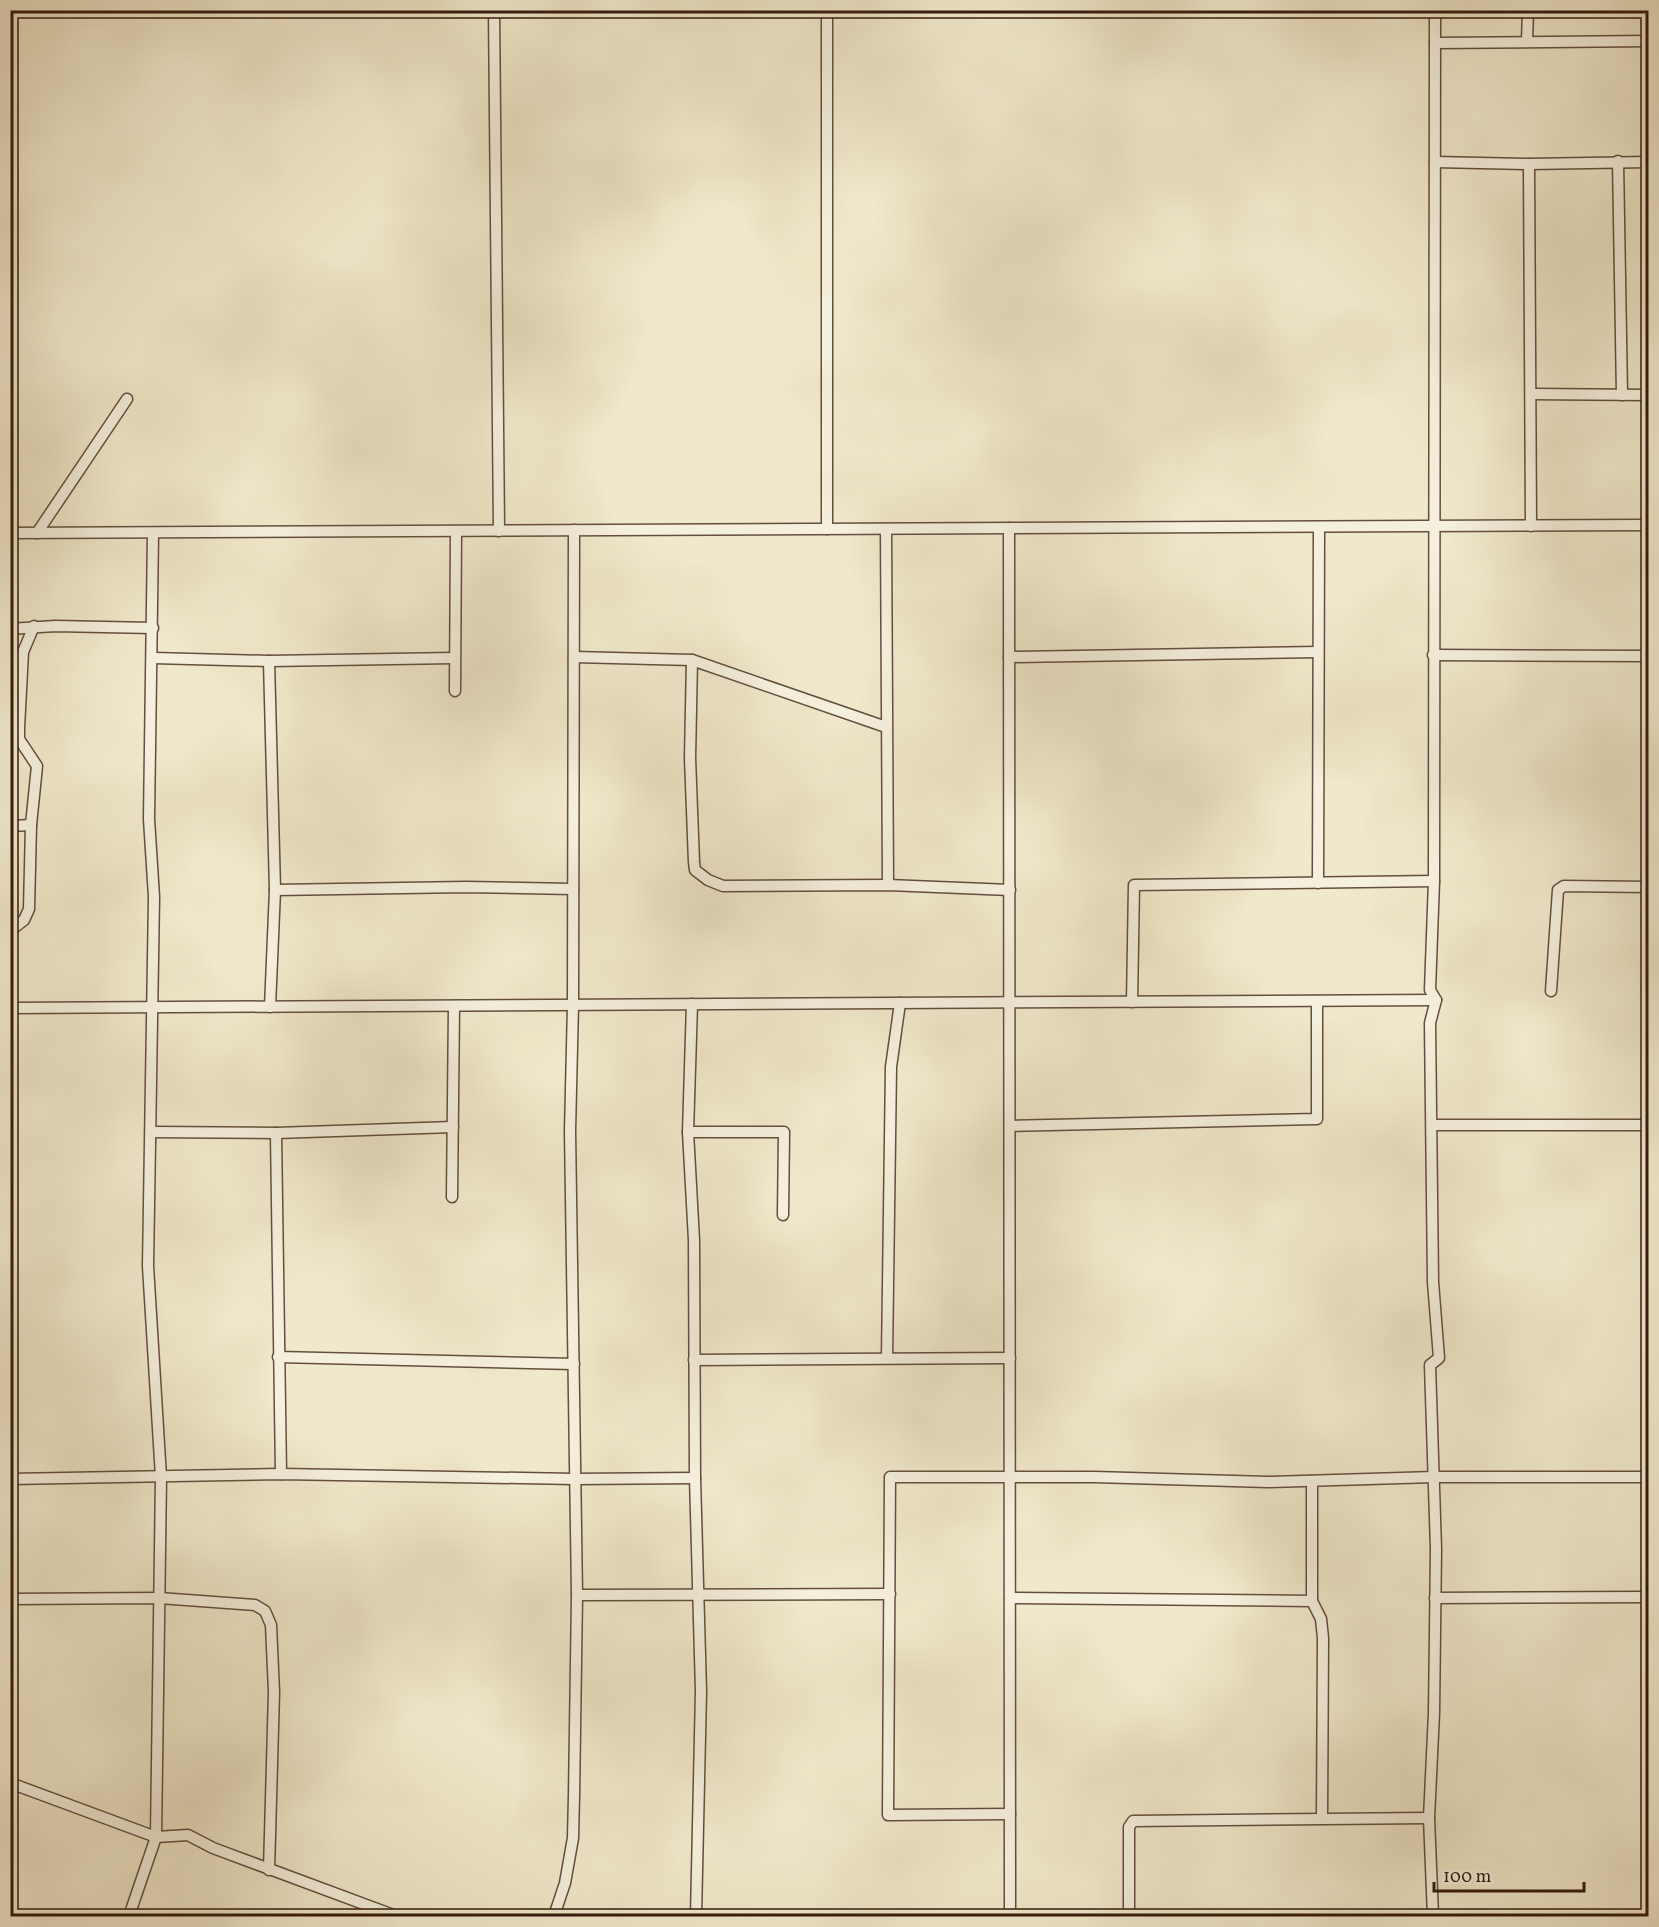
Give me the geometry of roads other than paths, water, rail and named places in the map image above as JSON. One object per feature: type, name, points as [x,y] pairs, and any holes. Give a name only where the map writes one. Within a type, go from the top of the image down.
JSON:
[{"type":"street","points":[[494,10],[500,531]]},
{"type":"street","points":[[827,10],[827,529]]},
{"type":"street","points":[[1432,1917],[1429,1818],[1436,1598],[1430,1365],[1439,1358],[1434,1282],[1430,1023],[1436,1000],[1430,990],[1434,881],[1432,565],[1436,526],[1435,10]]},
{"type":"street","points":[[1527,41],[1528,10]]},
{"type":"street","points":[[1435,43],[1648,41]]},
{"type":"street","points":[[1618,161],[1622,394]]},
{"type":"street","points":[[1435,162],[1529,164],[1648,162]]},
{"type":"street","points":[[1529,164],[1532,394],[1530,526]]},
{"type":"street","points":[[1532,394],[1648,395]]},
{"type":"street","points":[[37,533],[127,399]]},
{"type":"street","points":[[10,533],[1648,525]]},
{"type":"street","points":[[1318,883],[1319,527]]},
{"type":"street","points":[[1009,528],[1010,1917]]},
{"type":"street","points":[[886,529],[888,885]]},
{"type":"street","points":[[455,691],[456,531]]},
{"type":"street","points":[[554,1917],[565,1883],[573,1838],[577,1595],[570,1131],[573,1005],[574,531]]},
{"type":"street","points":[[129,1917],[156,1837],[161,1477],[148,1266],[154,897],[149,819],[153,533]]},
{"type":"street","points":[[10,629],[34,626],[153,628]]},
{"type":"street","points":[[10,931],[24,920],[29,909],[31,825],[38,766],[19,739],[19,728],[23,652],[34,626]]},
{"type":"street","points":[[1009,657],[1318,652]]},
{"type":"street","points":[[1433,655],[1648,656]]},
{"type":"street","points":[[153,658],[269,661],[454,657]]},
{"type":"street","points":[[574,657],[692,660],[886,727]]},
{"type":"street","points":[[692,660],[690,758],[695,870],[708,880],[723,886],[888,885],[1010,890]]},
{"type":"street","points":[[269,661],[275,890],[270,1007]]},
{"type":"street","points":[[10,826],[31,825]]},
{"type":"street","points":[[1132,1002],[1134,885],[1434,881]]},
{"type":"street","points":[[1551,991],[1558,890],[1564,886],[1648,887]]},
{"type":"street","points":[[275,890],[466,887],[573,889]]},
{"type":"street","points":[[10,1008],[1436,1000]]},
{"type":"street","points":[[1010,1126],[1317,1119],[1317,1001]]},
{"type":"street","points":[[887,1358],[891,1067],[900,1003]]},
{"type":"street","points":[[692,1004],[688,1132],[693,1240],[695,1478],[701,1691],[696,1917]]},
{"type":"street","points":[[452,1197],[454,1006]]},
{"type":"street","points":[[1432,1125],[1648,1125]]},
{"type":"street","points":[[151,1132],[276,1133],[453,1127]]},
{"type":"street","points":[[688,1132],[784,1132],[783,1215]]},
{"type":"street","points":[[276,1133],[281,1474]]},
{"type":"street","points":[[278,1357],[574,1364]]},
{"type":"street","points":[[693,1360],[1010,1358]]},
{"type":"street","points":[[10,1479],[281,1474],[575,1479],[695,1478]]},
{"type":"street","points":[[1010,1814],[888,1815],[890,1477],[1010,1479],[1094,1477],[1312,1481],[1434,1477],[1648,1478]]},
{"type":"street","points":[[1312,1481],[1312,1601],[1321,1619],[1323,1638],[1322,1818]]},
{"type":"street","points":[[577,1595],[890,1594]]},
{"type":"street","points":[[1436,1598],[1648,1597]]},
{"type":"street","points":[[10,1599],[159,1598],[255,1605],[265,1611],[271,1625],[274,1692],[269,1870]]},
{"type":"street","points":[[1010,1598],[1312,1601]]},
{"type":"street","points":[[10,1784],[156,1837],[188,1835],[269,1870],[396,1917]]},
{"type":"street","points":[[1129,1917],[1129,1827],[1133,1821],[1429,1818]]}]
